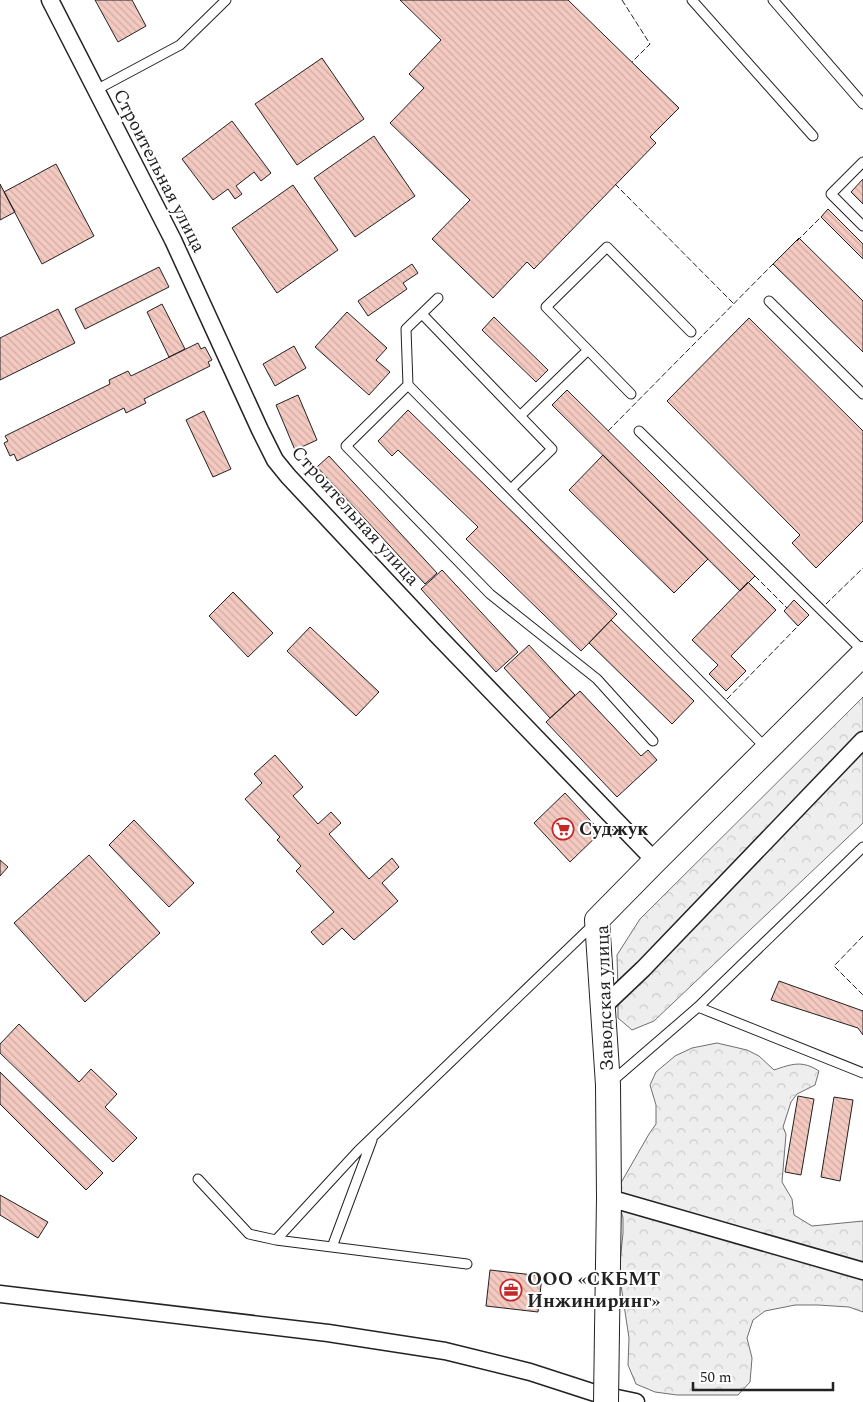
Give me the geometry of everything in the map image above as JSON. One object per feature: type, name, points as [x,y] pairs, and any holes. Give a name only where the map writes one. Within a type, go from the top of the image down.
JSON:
[{"type":"main road","name":"Заводская улица","points":[[606,1402],[609,1198],[608,1085],[597,920],[654,860],[863,653]]},
{"type":"street","name":"Строительная улица","points":[[50,0],[173,240],[275,460],[430,627],[654,860]]},
{"type":"street","points":[[604,1006],[643,969],[863,740]]},
{"type":"street","points":[[609,1198],[863,1271]]},
{"type":"street","points":[[0,1294],[320,1332],[445,1350],[530,1372],[598,1394],[636,1402]]},
{"type":"lane","points":[[96,90],[180,44],[226,0]]},
{"type":"lane","points":[[692,0],[813,136]]},
{"type":"lane","points":[[774,0],[863,104]]},
{"type":"lane","points":[[863,162],[830,194],[863,226]]},
{"type":"lane","points":[[631,394],[546,307],[607,248],[691,332]]},
{"type":"lane","points":[[438,298],[406,329],[408,384],[767,749]]},
{"type":"lane","points":[[769,301],[863,394]]},
{"type":"lane","points":[[422,314],[552,449],[511,489]]},
{"type":"lane","points":[[520,416],[588,350]]},
{"type":"lane","points":[[408,384],[346,446],[490,594],[597,679],[653,741]]},
{"type":"lane","points":[[639,431],[863,653]]},
{"type":"lane","points":[[608,1085],[698,1007],[863,847]]},
{"type":"lane","points":[[276,1240],[374,1137],[597,920]]},
{"type":"lane","points":[[698,1007],[863,1072]]},
{"type":"lane","points":[[332,1247],[374,1137]]},
{"type":"lane","points":[[198,1179],[249,1234],[276,1240],[466,1264]]},
{"type":"green space","points":[[863,697],[863,823],[654,1021],[632,1030],[618,1018],[617,955],[640,919]]},
{"type":"green space","points":[[717,1043],[747,1050],[759,1056],[774,1070],[802,1064],[819,1071],[815,1085],[797,1094],[791,1102],[783,1127],[786,1134],[782,1182],[792,1199],[794,1215],[812,1226],[863,1221],[863,1312],[849,1307],[818,1305],[795,1305],[765,1311],[753,1320],[747,1338],[752,1358],[750,1382],[738,1395],[677,1395],[655,1392],[636,1384],[628,1365],[629,1338],[619,1272],[623,1218],[618,1188],[656,1124],[656,1105],[650,1085],[656,1072],[675,1056],[692,1048]]},
{"type":"building","points":[[95,0],[132,0],[146,26],[118,42]]},
{"type":"building","points":[[400,0],[568,0],[679,108],[650,137],[656,143],[534,269],[527,262],[493,298],[432,239],[470,200],[390,123],[424,88],[409,74],[441,40]]},
{"type":"building","points":[[322,58],[364,119],[297,165],[255,104]]},
{"type":"building","points":[[232,121],[271,173],[261,181],[254,172],[236,186],[242,194],[235,199],[228,189],[213,200],[182,159]]},
{"type":"building","points":[[374,136],[415,196],[355,237],[314,178]]},
{"type":"building","points":[[56,164],[94,236],[42,264],[4,192]]},
{"type":"building","points":[[863,179],[863,204],[851,192]]},
{"type":"building","points":[[0,184],[15,212],[0,220]]},
{"type":"building","points":[[293,185],[338,250],[277,293],[232,228]]},
{"type":"building","points":[[828,209],[863,244],[863,259],[821,217]]},
{"type":"building","points":[[799,238],[863,301],[863,352],[773,264]]},
{"type":"building","points":[[412,264],[418,273],[403,283],[407,289],[368,316],[358,301]]},
{"type":"building","points":[[159,267],[169,287],[85,329],[75,309]]},
{"type":"building","points":[[162,304],[185,349],[169,357],[147,312]]},
{"type":"building","points":[[58,309],[75,343],[0,380],[0,338]]},
{"type":"building","points":[[347,312],[387,348],[376,360],[390,372],[369,395],[315,347]]},
{"type":"building","points":[[494,317],[548,370],[536,382],[482,330]]},
{"type":"building","points":[[749,318],[863,431],[863,521],[816,568],[792,543],[800,535],[667,401]]},
{"type":"building","points":[[198,343],[201,349],[205,347],[212,360],[208,362],[210,366],[144,399],[146,403],[126,413],[124,408],[17,461],[14,454],[10,456],[4,443],[8,441],[5,436],[110,384],[109,380],[128,371],[131,376]]},
{"type":"building","points":[[294,346],[306,368],[275,386],[263,364]]},
{"type":"building","points":[[567,390],[755,576],[740,591],[552,405]]},
{"type":"building","points":[[298,395],[317,440],[295,450],[276,405]]},
{"type":"building","points":[[408,410],[617,614],[581,651],[466,539],[478,527],[398,450],[392,456],[378,441]]},
{"type":"building","points":[[204,411],[231,469],[213,477],[186,420]]},
{"type":"building","points":[[603,455],[708,559],[674,593],[569,490]]},
{"type":"building","points":[[329,456],[437,573],[425,584],[317,467]]},
{"type":"building","points":[[442,570],[518,652],[496,672],[421,589]]},
{"type":"building","points":[[748,582],[776,610],[731,656],[746,671],[726,691],[709,674],[718,665],[692,640]]},
{"type":"building","points":[[233,592],[273,633],[248,657],[209,616]]},
{"type":"building","points":[[794,600],[809,615],[798,626],[784,611]]},
{"type":"building","points":[[611,620],[694,701],[672,724],[589,643]]},
{"type":"building","points":[[310,627],[379,692],[356,716],[287,651]]},
{"type":"building","points":[[529,645],[575,695],[550,718],[504,668]]},
{"type":"building","points":[[580,691],[641,756],[648,750],[657,760],[617,797],[546,722]]},
{"type":"building","points":[[275,755],[303,787],[293,796],[318,824],[331,812],[341,823],[329,834],[369,879],[392,858],[399,867],[382,883],[398,901],[354,940],[342,928],[323,945],[311,932],[334,912],[296,871],[301,866],[277,840],[280,837],[245,799],[262,783],[254,774]]},
{"type":"building","points":[[565,793],[601,832],[570,862],[534,823]]},
{"type":"building","points":[[134,820],[194,883],[169,907],[109,845]]},
{"type":"building","points":[[89,855],[160,933],[85,1002],[14,923]]},
{"type":"building","points":[[0,860],[8,867],[0,876]]},
{"type":"building","points":[[779,981],[863,1011],[863,1035],[858,1028],[771,1000]]},
{"type":"building","points":[[19,1024],[79,1082],[91,1069],[117,1094],[105,1107],[137,1138],[113,1162],[0,1053],[0,1044]]},
{"type":"building","points":[[0,1072],[103,1173],[86,1190],[0,1104]]},
{"type":"building","points":[[798,1096],[814,1099],[801,1175],[785,1172]]},
{"type":"building","points":[[834,1097],[853,1100],[840,1181],[821,1177]]},
{"type":"building","points":[[0,1195],[48,1222],[38,1238],[0,1215]]},
{"type":"building","points":[[490,1270],[542,1276],[538,1312],[486,1306]]},
{"type":"fence","points":[[622,0],[650,44],[632,62]]},
{"type":"fence","points":[[615,184],[733,303]]},
{"type":"fence","points":[[797,241],[821,217]]},
{"type":"fence","points":[[608,431],[775,262]]},
{"type":"fence","points":[[826,604],[863,568]]},
{"type":"fence","points":[[755,576],[787,608]]},
{"type":"fence","points":[[727,699],[798,626]]},
{"type":"fence","points":[[863,936],[834,966],[863,995]]},
{"type":"place","name":"Суджук","points":[[563,829]]},
{"type":"place","name":"ООО «СКБМТ Инжиниринг»","points":[[511,1290]]}]
